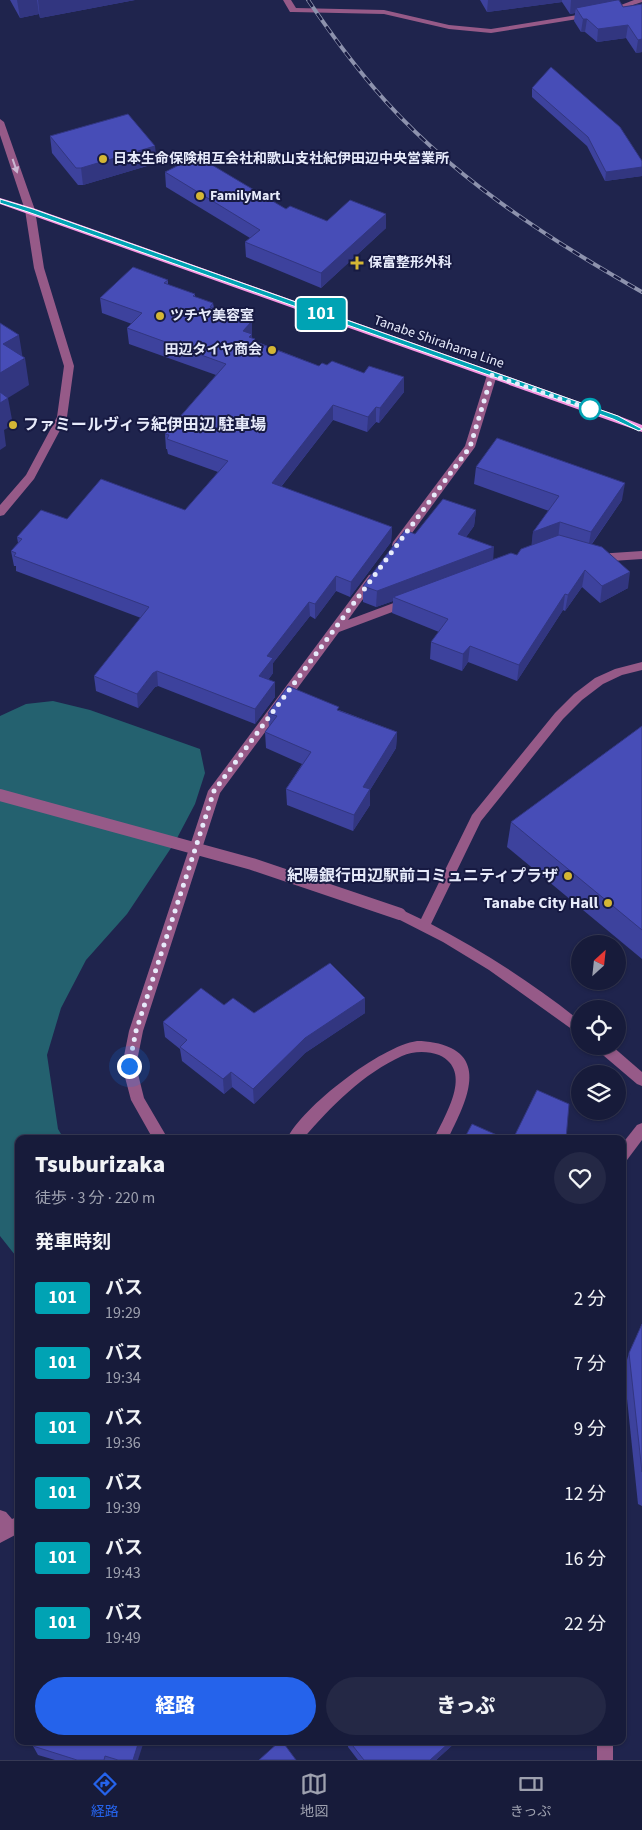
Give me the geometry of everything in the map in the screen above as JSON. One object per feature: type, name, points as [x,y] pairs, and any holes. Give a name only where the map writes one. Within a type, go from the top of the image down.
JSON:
[{"type":"main road","name":"Tanabe Shirahama Line","points":[[0,201],[30,210],[642,429]]},
{"type":"street","points":[[287,0],[293,10],[384,12],[449,27],[491,31],[595,14]]},
{"type":"street","points":[[604,12],[622,8],[640,0]]},
{"type":"street","points":[[0,122],[30,210],[39,268],[69,366],[62,417],[30,477],[0,512]]},
{"type":"street","points":[[159,1135],[138,1100],[129,1066],[136,1031],[214,791],[470,447],[492,375]]},
{"type":"street","points":[[590,556],[598,558],[642,555]]},
{"type":"street","points":[[335,629],[418,598]]},
{"type":"street","points":[[424,926],[476,818],[512,772],[559,716],[578,697],[599,681],[619,672],[642,666]]},
{"type":"street","points":[[0,795],[175,842],[343,892],[400,914],[464,948],[503,972],[571,1021]]},
{"type":"street","points":[[297,1135],[309,1121],[354,1081],[394,1054],[408,1048],[428,1046],[445,1051],[459,1061],[463,1073],[462,1091],[443,1135]]},
{"type":"street","points":[[613,1055],[642,1080]]},
{"type":"street","points":[[626,1151],[642,1129]]},
{"type":"street","points":[[605,1745],[605,1760]]},
{"type":"shaded area","points":[[53,701],[90,710],[200,749],[205,773],[195,804],[175,842],[127,914],[86,960],[61,1008],[47,1055],[58,1129],[62,1135],[15,1135],[15,1255],[0,1236],[0,716],[26,704]]},
{"type":"building","points":[[619,0],[623,7],[642,4],[642,39],[638,40],[628,25],[598,29],[587,19],[583,19],[576,8]]},
{"type":"building","points":[[551,67],[620,127],[642,161],[642,167],[606,172],[588,137],[532,88]]},
{"type":"building","points":[[128,114],[155,146],[76,168],[50,136]]},
{"type":"building","points":[[197,156],[286,209],[290,206],[327,221],[350,200],[386,214],[321,273],[245,242],[260,230],[165,172]]},
{"type":"building","points":[[133,267],[168,280],[164,283],[195,294],[193,296],[213,303],[210,307],[252,321],[243,331],[252,334],[249,337],[255,339],[253,341],[319,366],[322,363],[327,365],[332,361],[364,373],[369,366],[404,377],[380,408],[376,407],[368,417],[333,405],[272,483],[392,527],[351,582],[336,576],[315,604],[309,602],[267,656],[273,658],[259,676],[275,682],[255,709],[157,671],[153,673],[137,694],[94,676],[149,607],[14,556],[16,553],[11,551],[22,539],[17,537],[41,510],[67,519],[101,479],[185,510],[228,461],[167,439],[169,435],[165,434],[226,364],[127,328],[142,313],[100,298]]},
{"type":"building","points":[[0,323],[19,335],[3,344],[25,358],[0,373]]},
{"type":"building","points":[[0,392],[8,398],[0,403]]},
{"type":"building","points":[[497,438],[625,483],[591,532],[560,522],[533,532],[559,496],[476,467]]},
{"type":"building","points":[[443,499],[476,510],[458,534],[494,547],[377,591],[363,586],[405,530],[415,534]]},
{"type":"building","points":[[559,535],[602,547],[630,572],[602,586],[585,570],[568,595],[565,594],[519,665],[470,646],[463,654],[431,642],[448,619],[393,597],[511,553],[517,555],[521,549]]},
{"type":"building","points":[[288,686],[339,707],[337,710],[397,732],[363,787],[370,789],[354,815],[286,789],[311,752],[265,732],[277,716],[268,713]]},
{"type":"building","name":"Tanabe City Hall","points":[[642,726],[642,930],[511,822]]},
{"type":"building","points":[[330,963],[365,998],[305,1038],[253,1089],[231,1072],[223,1079],[180,1047],[187,1040],[163,1022],[201,988],[224,1005],[233,998],[254,1013]]},
{"type":"building","points":[[537,1090],[569,1104],[566,1135],[515,1135]]},
{"type":"building","points":[[472,1124],[497,1135],[466,1135]]},
{"type":"building","points":[[642,1324],[642,1472],[629,1353]]},
{"type":"building","points":[[138,1745],[133,1760],[118,1760],[105,1756],[104,1760],[77,1760],[33,1746]]},
{"type":"building","points":[[276,1745],[285,1745],[296,1760],[259,1760]]},
{"type":"building","points":[[352,1745],[447,1745],[430,1760],[364,1760]]},
{"type":"railway","points":[[308,0],[374,88],[402,119],[465,176],[499,202],[569,249],[642,292]]},
{"type":"bus line","name":"101","points":[[0,201],[30,210],[642,429]]},
{"type":"place","name":"日本生命保険相互会社和歌山支社紀伊田辺中央営業所","points":[[103,159]]},
{"type":"place","name":"FamilyMart","points":[[200,196]]},
{"type":"place","name":"保富整形外科","points":[[357,263]]},
{"type":"place","name":"ツチヤ美容室","points":[[160,316]]},
{"type":"place","name":"田辺タイヤ商会","points":[[272,350]]},
{"type":"place","name":"ファミールヴィラ紀伊田辺 駐車場","points":[[13,425]]},
{"type":"place","name":"紀陽銀行田辺駅前コミュニティプラザ","points":[[568,876]]},
{"type":"place","name":"Tanabe City Hall","points":[[608,903]]},
{"type":"route","points":[[129,1066],[136,1031],[214,791],[470,447],[492,375],[598,412],[590,409]]}]
